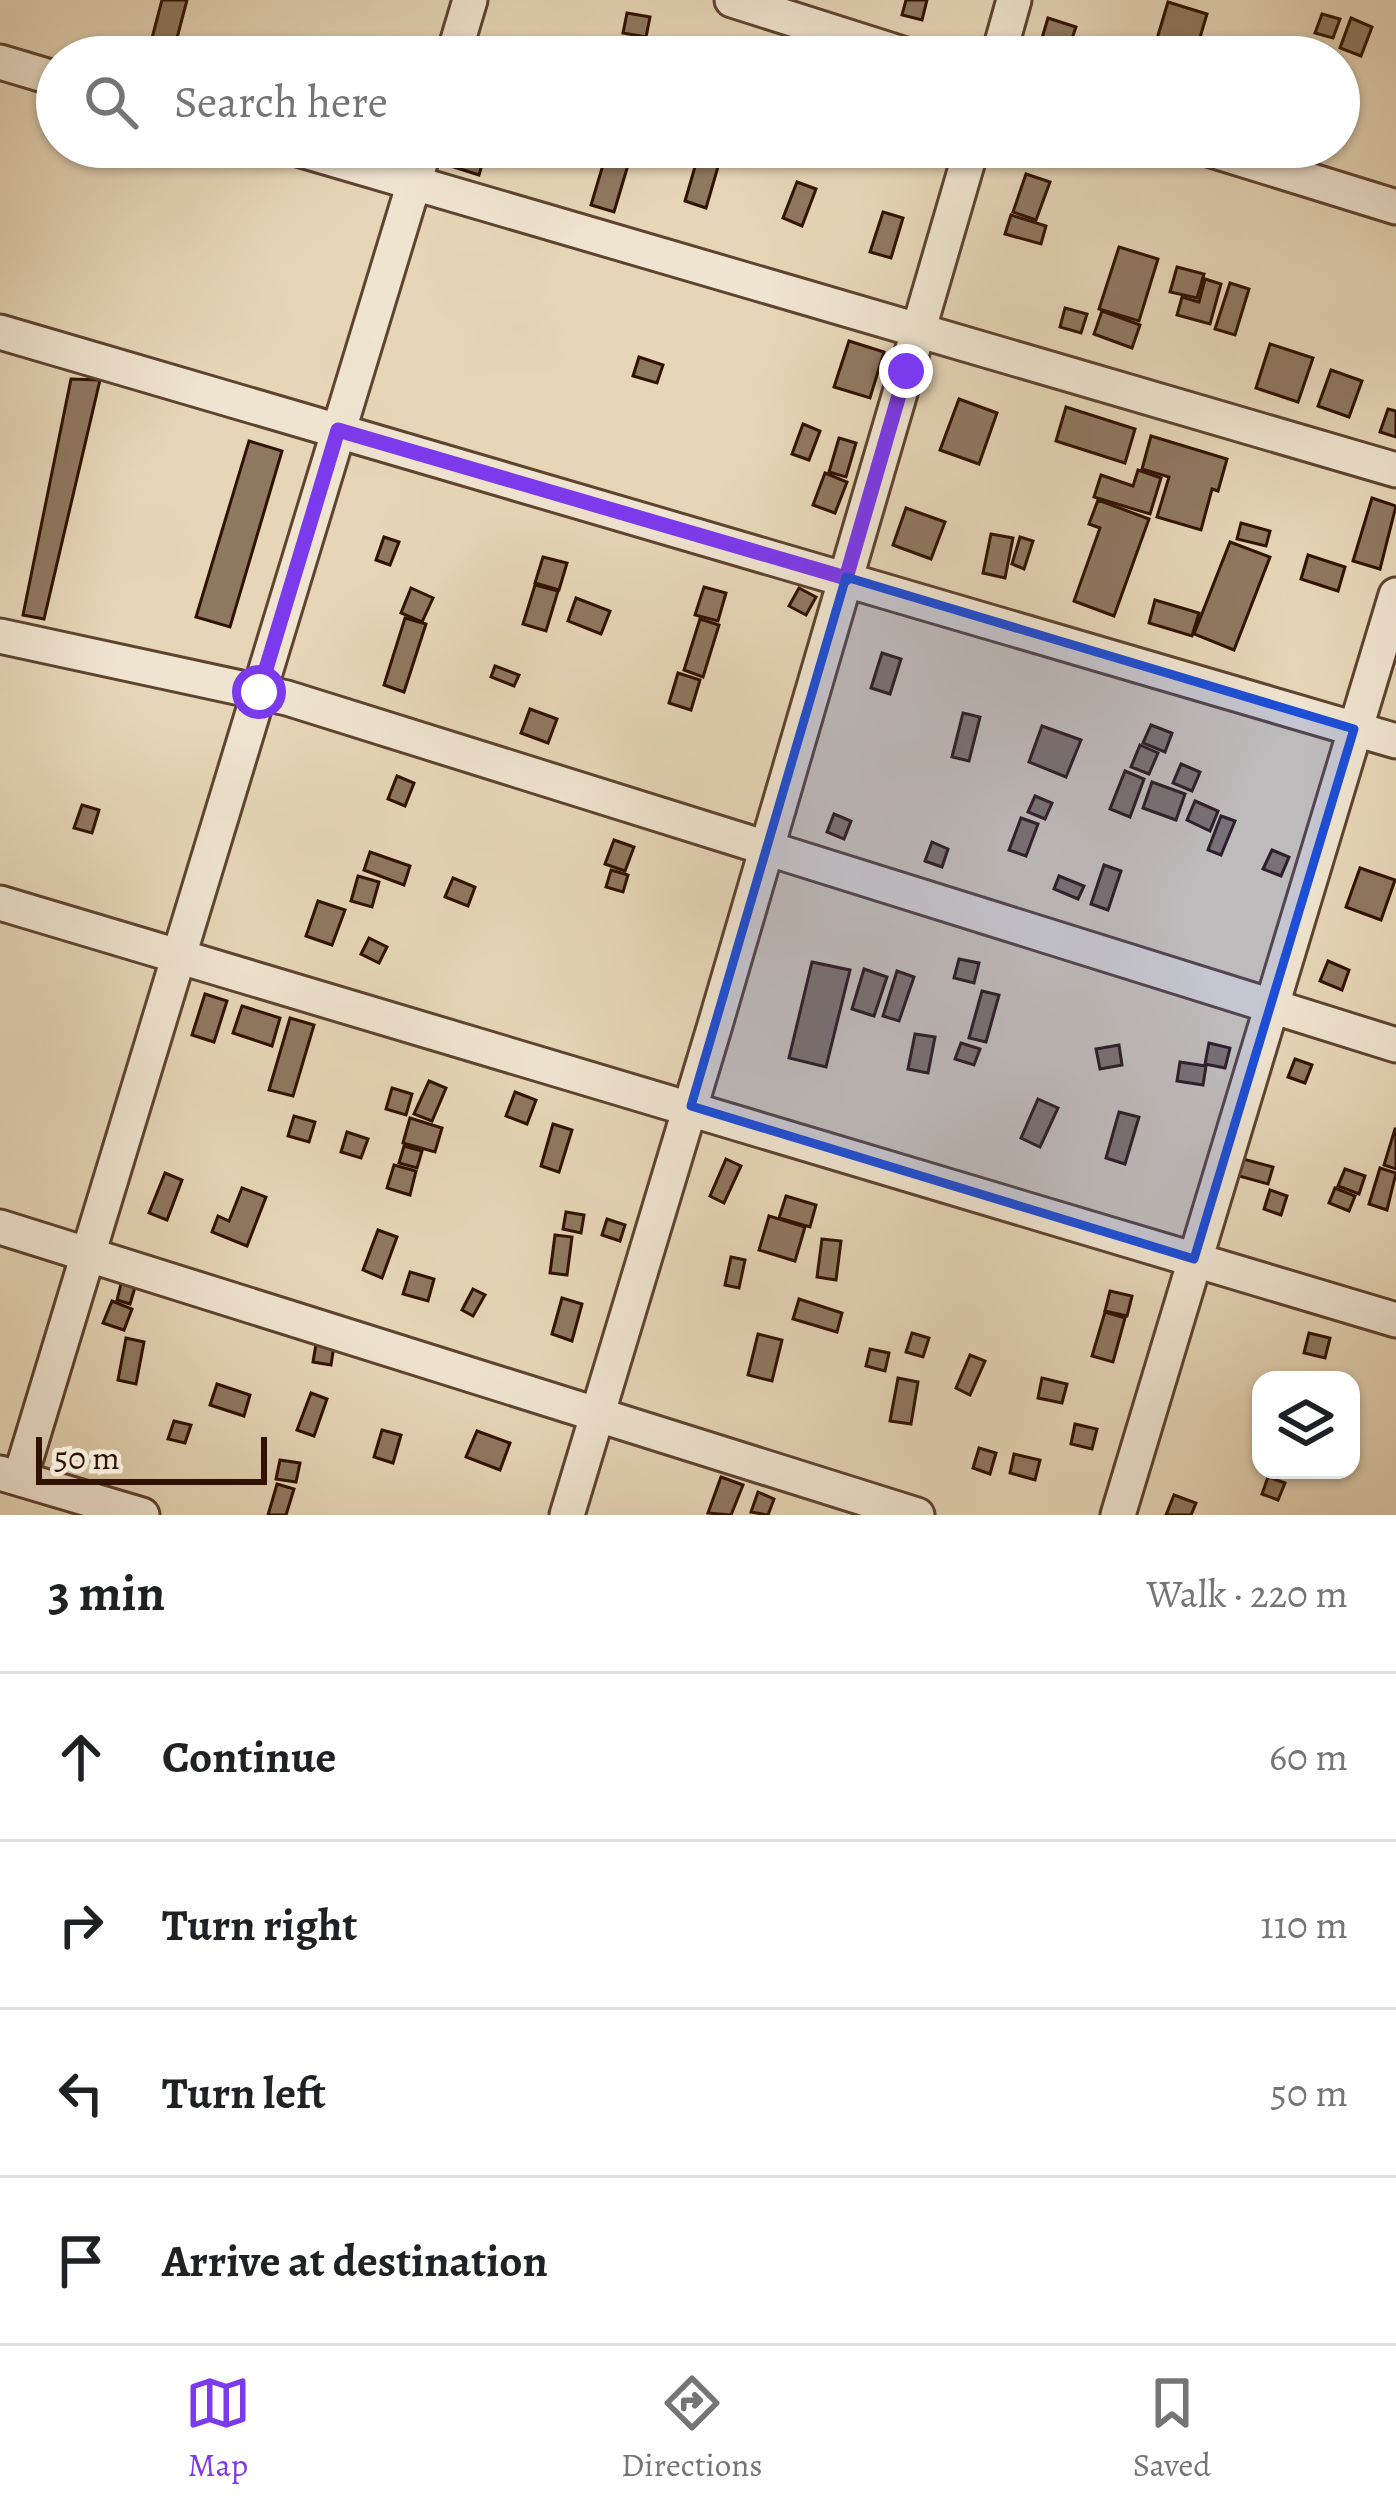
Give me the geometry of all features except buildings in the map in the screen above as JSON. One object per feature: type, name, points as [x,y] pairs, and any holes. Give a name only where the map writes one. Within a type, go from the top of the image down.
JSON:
[{"type":"street","points":[[459,36],[470,0]]},
{"type":"street","points":[[732,0],[846,36]]},
{"type":"street","points":[[1004,36],[1015,0]]},
{"type":"street","points":[[0,62],[36,73]]},
{"type":"street","points":[[363,168],[1396,470]]},
{"type":"street","points":[[142,1515],[10,1475],[86,1254],[419,168]]},
{"type":"street","points":[[567,1515],[966,168]]},
{"type":"street","points":[[1270,168],[1396,207]]},
{"type":"street","points":[[0,332],[1396,741]]},
{"type":"street","points":[[1118,1515],[1396,595]]},
{"type":"street","points":[[0,636],[259,692],[1396,1046]]},
{"type":"street","points":[[0,903],[1396,1320]]},
{"type":"street","points":[[0,1227],[917,1515]]},
{"type":"highlighted area","points":[[846,577],[1354,729],[1194,1259],[691,1106]]},
{"type":"route","points":[[259,692],[338,430],[846,578],[906,371]]}]
